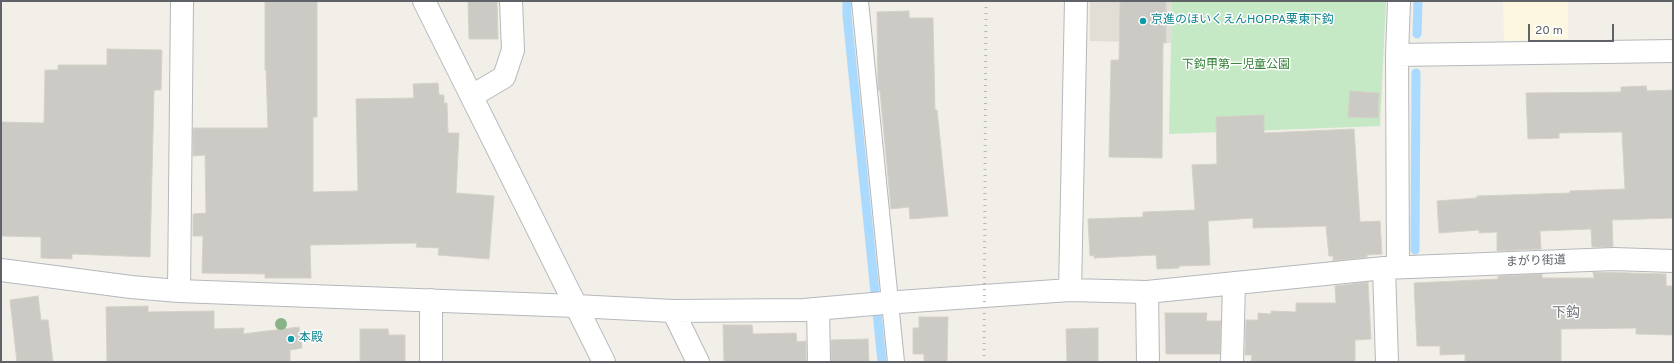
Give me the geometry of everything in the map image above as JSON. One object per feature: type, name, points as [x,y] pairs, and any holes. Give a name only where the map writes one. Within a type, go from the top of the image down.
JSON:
[{"type":"street","points":[[179,291],[182,1]]},
{"type":"street","points":[[424,1],[604,362]]},
{"type":"street","points":[[472,96],[504,77],[513,50],[511,1]]},
{"type":"street","points":[[1070,290],[1076,1]]},
{"type":"street","points":[[1387,362],[1400,1]]},
{"type":"street","points":[[1397,55],[1673,51]]},
{"type":"street","name":"まがり街道","points":[[1,270],[131,288],[179,291],[674,311],[818,308],[1070,290],[1147,292],[1391,268],[1614,259],[1673,260]]},
{"type":"street","points":[[1232,362],[1234,283]]},
{"type":"street","points":[[1147,292],[1148,362]]},
{"type":"street","points":[[431,300],[431,362]]},
{"type":"street","points":[[818,308],[819,362]]},
{"type":"street","points":[[674,311],[698,362]]},
{"type":"lane","points":[[860,1],[881,303],[896,362]]},
{"type":"shaded area","points":[[1090,1],[1172,1],[1171,43],[1090,41]]},
{"type":"shaded area","points":[[1503,1],[1568,1],[1568,39],[1504,41]]},
{"type":"green space","name":"下鈎甲第一児童公園","points":[[1172,1],[1386,1],[1380,126],[1169,134]]},
{"type":"building","points":[[265,1],[317,1],[317,117],[313,117],[313,192],[358,191],[356,99],[414,98],[413,84],[438,83],[439,95],[444,95],[444,103],[447,103],[448,133],[459,133],[456,193],[494,196],[489,259],[438,255],[439,248],[416,247],[417,243],[310,245],[311,278],[265,278],[265,274],[202,273],[203,236],[193,236],[193,214],[206,213],[205,155],[193,156],[193,128],[268,128],[265,70]]},
{"type":"building","points":[[468,1],[497,1],[498,39],[469,39]]},
{"type":"building","points":[[1120,1],[1166,1],[1166,43],[1163,43],[1162,158],[1109,157],[1111,60],[1119,60]]},
{"type":"building","points":[[909,11],[909,18],[933,18],[935,110],[937,110],[948,216],[910,219],[909,207],[891,209],[880,91],[878,89],[877,12]]},
{"type":"building","points":[[107,49],[162,50],[161,90],[154,90],[150,257],[72,254],[72,259],[41,258],[41,237],[1,236],[1,122],[44,123],[45,70],[58,70],[58,65],[107,65]]},
{"type":"building","points":[[1646,86],[1647,91],[1673,90],[1673,218],[1612,220],[1613,247],[1592,247],[1591,229],[1540,231],[1541,249],[1497,251],[1497,232],[1479,233],[1479,230],[1439,233],[1437,201],[1477,198],[1477,196],[1570,193],[1570,191],[1625,189],[1622,132],[1559,133],[1559,138],[1528,139],[1526,93],[1621,92],[1621,87]]},
{"type":"building","points":[[1350,91],[1379,93],[1378,118],[1348,117]]},
{"type":"building","points":[[1264,115],[1264,133],[1354,129],[1360,222],[1380,221],[1382,254],[1333,261],[1333,256],[1329,256],[1326,226],[1253,228],[1253,218],[1208,221],[1210,265],[1179,266],[1179,268],[1157,269],[1156,255],[1094,258],[1094,255],[1090,256],[1088,219],[1143,217],[1143,212],[1195,210],[1192,165],[1217,164],[1216,117]]},
{"type":"building","points":[[1593,272],[1666,274],[1666,286],[1673,286],[1673,335],[1636,334],[1636,328],[1561,329],[1561,362],[1465,362],[1465,354],[1440,355],[1440,346],[1417,346],[1414,283],[1498,279],[1498,276],[1542,274],[1542,278],[1594,278]]},
{"type":"building","points":[[1368,282],[1371,339],[1355,340],[1355,362],[1251,362],[1252,355],[1245,355],[1246,320],[1258,320],[1258,313],[1271,314],[1271,311],[1296,312],[1296,303],[1336,303],[1335,286]]},
{"type":"building","points":[[38,296],[41,320],[48,320],[53,362],[17,362],[10,300]]},
{"type":"building","points":[[148,306],[148,312],[214,311],[214,329],[244,328],[243,334],[299,327],[302,348],[290,350],[290,362],[107,362],[106,307]]},
{"type":"building","points":[[1165,313],[1207,313],[1206,321],[1221,321],[1220,354],[1166,354]]},
{"type":"building","points":[[919,317],[948,317],[947,362],[924,362],[924,354],[913,354],[913,328],[919,328]]},
{"type":"building","points":[[723,325],[752,325],[753,334],[796,333],[797,342],[806,341],[806,362],[724,362]]},
{"type":"building","points":[[1098,328],[1098,362],[1067,362],[1066,329]]},
{"type":"building","points":[[360,329],[388,329],[389,335],[405,335],[405,362],[360,362]]},
{"type":"building","points":[[868,339],[869,362],[831,362],[831,340]]},
{"type":"waterway","points":[[847,1],[847,15],[882,362]]},
{"type":"waterway","points":[[1417,34],[1418,1]]},
{"type":"waterway","points":[[1415,250],[1416,73]]},
{"type":"railway","points":[[984,362],[986,1]]},
{"type":"place","name":"京進のほいくえんHOPPA栗東下鈎","points":[[1143,21]]},
{"type":"place","name":"本殿","points":[[291,339]]},
{"type":"district","name":"下鈎","points":[[1566,314]]}]
